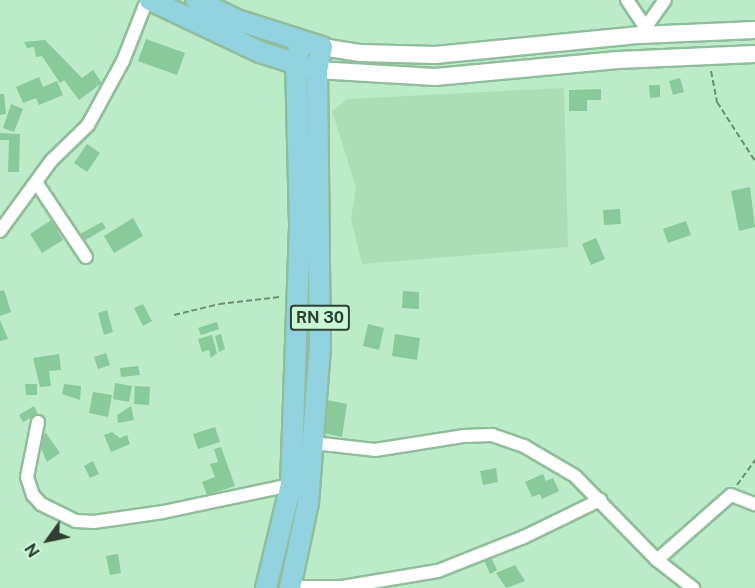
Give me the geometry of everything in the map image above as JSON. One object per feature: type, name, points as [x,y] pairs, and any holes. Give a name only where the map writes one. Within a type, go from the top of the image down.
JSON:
[{"type":"main road","points":[[149,0],[296,65],[317,70]]},
{"type":"main road","points":[[196,0],[237,20],[300,42],[322,47]]},
{"type":"main road","name":"RN 30","points":[[266,588],[291,485],[297,292],[296,65],[300,42]]},
{"type":"main road","name":"RN 30","points":[[290,588],[308,503],[320,347],[317,70],[322,47]]},
{"type":"street","points":[[0,231],[36,182],[88,124],[123,61],[149,0]]},
{"type":"street","points":[[627,0],[643,31]]},
{"type":"street","points":[[643,31],[665,0]]},
{"type":"street","points":[[322,47],[362,53],[435,56],[643,31],[755,30]]},
{"type":"street","points":[[317,70],[435,77],[707,55],[755,54]]},
{"type":"street","points":[[36,182],[86,257]]},
{"type":"street","points":[[38,422],[29,452],[27,477],[33,495],[41,504],[76,520],[94,522],[163,512],[291,485]]},
{"type":"street","points":[[313,443],[375,450],[463,436],[492,435],[524,446],[575,476],[657,560],[693,588]]},
{"type":"street","points":[[657,560],[731,495],[755,504]]},
{"type":"street","points":[[290,588],[342,587],[438,571],[524,537],[600,500]]},
{"type":"path","points":[[707,55],[717,102],[755,161]]},
{"type":"path","points":[[174,315],[219,304],[258,302],[297,292]]},
{"type":"path","points":[[731,495],[755,460]]},
{"type":"shaded area","points":[[564,88],[568,247],[362,264],[351,219],[356,187],[332,111],[348,99]]},
{"type":"building","points":[[146,39],[185,53],[177,75],[138,61]]},
{"type":"building","points":[[45,40],[82,78],[93,70],[102,83],[79,100],[64,80],[60,83],[42,56],[36,57],[34,47],[27,48],[24,42]]},
{"type":"building","points":[[39,77],[43,87],[57,81],[63,95],[39,105],[36,98],[23,103],[16,87]]},
{"type":"building","points":[[680,78],[684,92],[673,95],[669,81]]},
{"type":"building","points":[[649,85],[660,85],[660,97],[650,98]]},
{"type":"building","points":[[601,89],[601,100],[587,100],[587,111],[569,111],[569,90]]},
{"type":"building","points":[[0,94],[4,94],[6,114],[0,115]]},
{"type":"building","points":[[11,104],[23,109],[14,132],[3,128]]},
{"type":"building","points":[[0,133],[20,134],[19,172],[8,172],[9,140],[0,140]]},
{"type":"building","points":[[87,144],[100,153],[87,172],[74,163]]},
{"type":"building","points":[[750,187],[755,227],[739,231],[731,191]]},
{"type":"building","points":[[620,209],[621,224],[604,225],[603,210]]},
{"type":"building","points":[[133,218],[143,236],[114,253],[104,236]]},
{"type":"building","points":[[51,220],[63,240],[42,253],[30,234]]},
{"type":"building","points":[[686,221],[691,235],[668,243],[663,229]]},
{"type":"building","points":[[102,222],[106,228],[84,241],[80,234]]},
{"type":"building","points":[[596,238],[605,259],[591,265],[582,244]]},
{"type":"building","points":[[4,290],[11,312],[0,316],[0,291]]},
{"type":"building","points":[[403,291],[419,292],[419,309],[402,308]]},
{"type":"building","points":[[143,304],[152,321],[143,326],[134,308]]},
{"type":"building","points":[[107,310],[113,332],[104,335],[98,313]]},
{"type":"building","points":[[0,320],[8,339],[0,341]]},
{"type":"building","points":[[217,322],[219,329],[201,335],[198,328]]},
{"type":"building","points":[[368,324],[384,328],[379,350],[363,346]]},
{"type":"building","points":[[221,334],[225,349],[219,352],[215,336]]},
{"type":"building","points":[[395,334],[420,338],[417,360],[392,356]]},
{"type":"building","points":[[212,335],[217,353],[211,358],[209,350],[202,352],[198,339]]},
{"type":"building","points":[[106,353],[110,365],[98,369],[94,357]]},
{"type":"building","points":[[59,354],[61,370],[49,371],[51,386],[40,387],[33,358]]},
{"type":"building","points":[[138,366],[140,375],[121,377],[120,368]]},
{"type":"building","points":[[115,383],[132,386],[129,402],[113,399]]},
{"type":"building","points":[[25,384],[37,384],[37,395],[26,395]]},
{"type":"building","points":[[64,384],[81,386],[80,400],[62,394]]},
{"type":"building","points":[[135,386],[150,387],[149,405],[134,404]]},
{"type":"building","points":[[93,392],[112,395],[108,417],[89,413]]},
{"type":"building","points":[[327,400],[347,404],[342,437],[324,433]]},
{"type":"building","points":[[34,406],[38,414],[23,422],[19,415]]},
{"type":"building","points":[[131,406],[134,420],[118,423],[117,415]]},
{"type":"building","points":[[215,427],[220,442],[198,449],[193,434]]},
{"type":"building","points":[[112,432],[120,438],[127,435],[130,444],[111,452],[104,435]]},
{"type":"building","points":[[46,433],[60,453],[47,462],[37,439]]},
{"type":"building","points":[[221,447],[235,486],[207,495],[202,482],[215,477],[210,464],[218,462],[214,449]]},
{"type":"building","points":[[93,461],[99,474],[90,478],[84,466]]},
{"type":"building","points":[[496,468],[498,482],[483,485],[480,471]]},
{"type":"building","points":[[543,474],[546,481],[553,478],[559,491],[542,499],[540,494],[532,497],[525,482]]},
{"type":"building","points":[[118,554],[121,573],[110,575],[106,556]]},
{"type":"building","points":[[491,557],[497,570],[490,574],[484,560]]},
{"type":"building","points":[[515,565],[525,581],[506,588],[496,573]]}]
